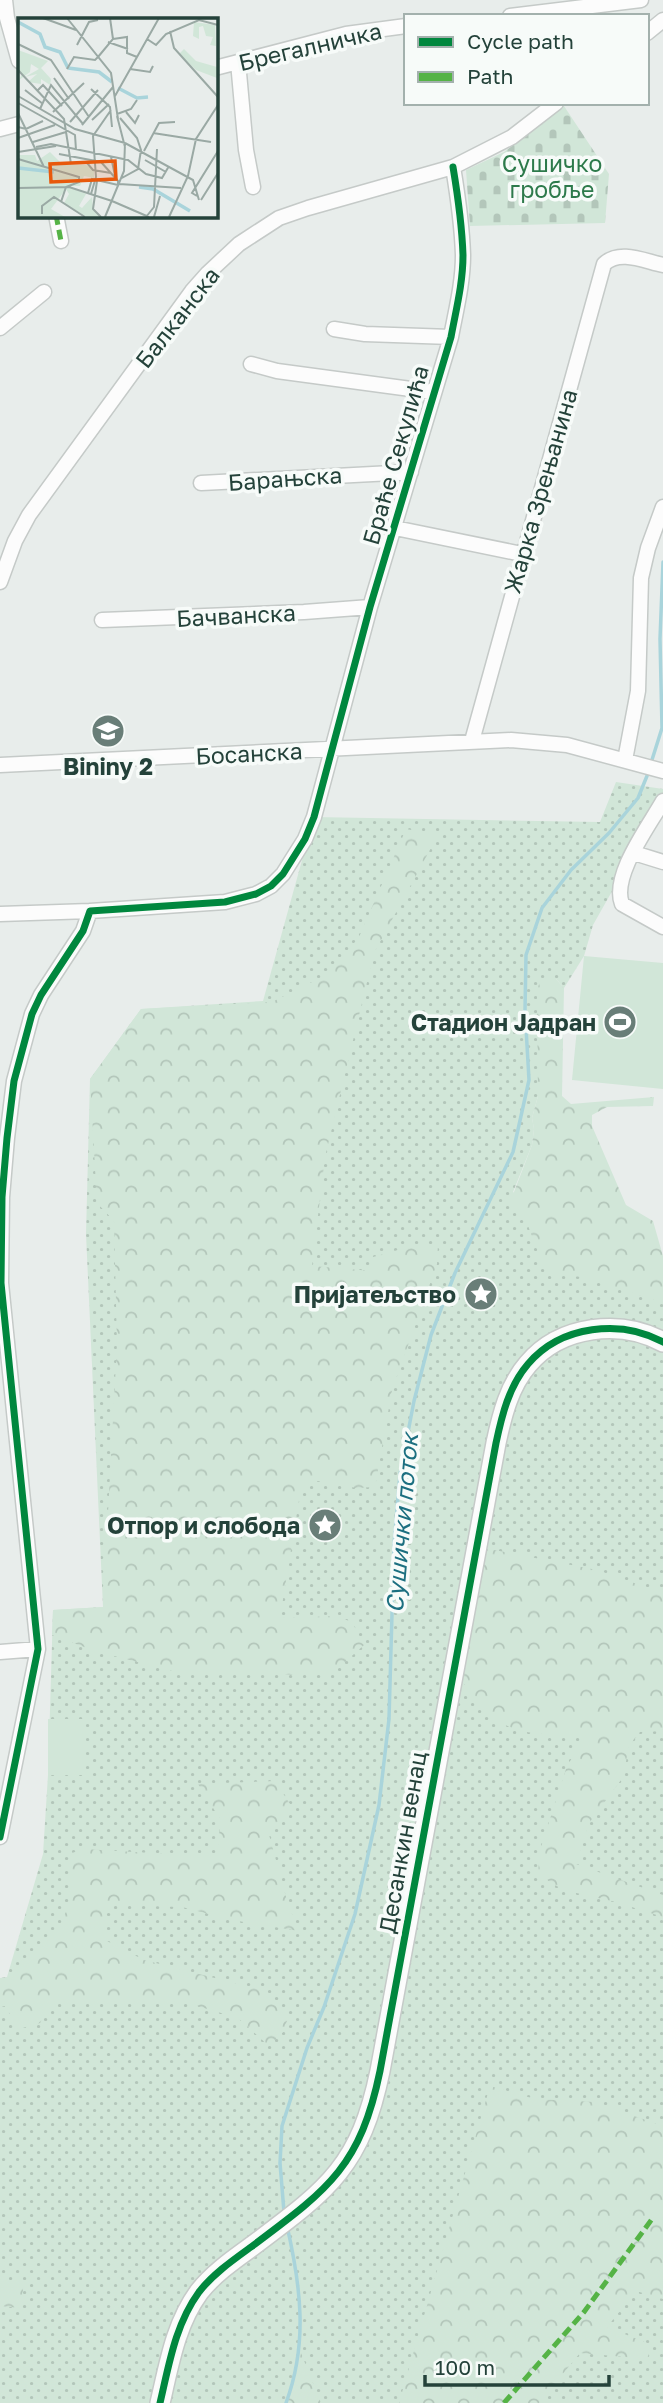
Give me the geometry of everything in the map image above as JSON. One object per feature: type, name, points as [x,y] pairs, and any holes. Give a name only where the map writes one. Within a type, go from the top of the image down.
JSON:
[{"type":"street","points":[[5,0],[18,57]]},
{"type":"street","points":[[523,14],[586,4],[641,0]]},
{"type":"street","points":[[649,31],[663,20]]},
{"type":"street","name":"Брегалничка","points":[[217,67],[346,34],[404,26]]},
{"type":"street","points":[[238,62],[246,150],[253,187]]},
{"type":"street","name":"Балканска","points":[[0,582],[15,541],[29,515],[192,291],[224,257],[253,233],[279,218],[453,167],[512,137],[553,105]]},
{"type":"street","points":[[0,129],[18,124]]},
{"type":"street","name":"Браће Секулића","points":[[0,914],[225,902],[256,894],[271,886],[283,874],[305,839],[370,607],[451,337],[463,257],[460,209],[453,167]]},
{"type":"street","points":[[56,217],[61,241]]},
{"type":"street","name":"Жарка Зрењанина","points":[[472,741],[604,264],[613,257],[624,256],[663,265]]},
{"type":"street","points":[[0,328],[44,292]]},
{"type":"street","points":[[334,329],[365,334],[451,337]]},
{"type":"street","points":[[250,364],[276,371],[433,392]]},
{"type":"street","name":"Барањска","points":[[201,483],[411,472]]},
{"type":"street","points":[[631,762],[638,691],[641,578],[648,548],[663,507]]},
{"type":"street","points":[[395,528],[522,554]]},
{"type":"street","name":"Бачванска","points":[[102,620],[370,607]]},
{"type":"street","name":"Босанска","points":[[0,765],[512,740],[550,743],[662,771]]},
{"type":"street","points":[[663,801],[623,873],[619,889],[622,904],[663,928]]},
{"type":"street","points":[[634,853],[663,862]]},
{"type":"street","points":[[0,1837],[38,1649],[1,1283],[2,1196],[14,1081],[32,1014],[41,995],[83,931],[90,911]]},
{"type":"street","name":"Десанкин венац","points":[[160,2403],[180,2326],[193,2301],[213,2277],[320,2192],[344,2167],[362,2136],[372,2107],[496,1443],[512,1390],[527,1365],[538,1354],[557,1341],[579,1332],[618,1329],[650,1335],[663,1342]]},
{"type":"street","points":[[0,1652],[38,1649]]},
{"type":"green space","name":"Сушичко гробље","points":[[564,106],[609,174],[605,223],[470,226],[466,170],[504,152]]},
{"type":"green space","points":[[616,782],[663,789],[663,801],[593,925],[584,956],[564,988],[556,979],[538,1096],[532,1118],[532,1145],[513,1192],[663,1286],[663,2403],[0,2403],[0,1978],[7,1977],[43,1854],[53,1610],[103,1607],[86,1234],[90,1079],[141,1009],[263,1001],[314,817],[600,822]]},
{"type":"green space","points":[[406,829],[438,835],[374,953],[325,1157],[312,1266],[372,1271],[373,1257],[438,1243],[437,1264],[392,1390],[375,1487],[356,1488],[312,1480],[300,1494],[280,1618],[336,1616],[352,1622],[364,1645],[335,1671],[296,1675],[176,1672],[95,1651],[52,1635],[53,1610],[103,1607],[117,1344],[114,1221],[97,1203],[90,1079],[141,1009],[272,1002],[330,973],[359,937]]},
{"type":"green space","name":"Стадион Јадран","points":[[584,956],[663,963],[663,1089],[572,1080]]},
{"type":"green space","points":[[541,979],[556,979],[564,988],[562,1096],[571,1104],[654,1097],[653,1106],[607,1107],[592,1115],[592,1126],[626,1205],[653,1221],[663,1256],[663,1303],[584,1277],[560,1275],[543,1265],[527,1223],[509,1205],[532,1145],[532,1118],[538,1096],[537,990]]},
{"type":"green space","points":[[489,1549],[597,1570],[663,1593],[663,1731],[640,1732],[628,1748],[624,1776],[589,1823],[576,1864],[663,1895],[663,1917],[616,1902],[563,1890],[538,1874],[540,1850],[567,1766],[587,1734],[538,1734],[503,1724],[493,1717],[453,1672],[484,1554]]},
{"type":"green space","points":[[48,1719],[84,1719],[84,1775],[48,1775]]},
{"type":"green space","points":[[275,1781],[290,1804],[289,1817],[268,1831],[288,1904],[299,1931],[232,1920],[182,1907],[150,1906],[135,1902],[106,1907],[107,1941],[144,1960],[266,1991],[289,2015],[283,2032],[269,2046],[238,2018],[187,2003],[52,2004],[40,2023],[19,2029],[5,2006],[0,2007],[0,1978],[7,1978],[56,1937],[69,1904],[72,1853],[84,1849],[218,1857],[220,1819],[198,1784]]},
{"type":"green space","points":[[490,2086],[535,2099],[594,2102],[663,2126],[663,2299],[636,2291],[607,2327],[652,2345],[647,2359],[580,2353],[539,2403],[399,2403]]},
{"type":"green space","points":[[24,2280],[21,2308],[0,2306],[0,2281]]},
{"type":"green space","points":[[299,2348],[321,2403],[286,2403],[293,2384]]},
{"type":"waterway","name":"Сушички поток","points":[[651,763],[662,728],[660,639],[663,562]]},
{"type":"waterway","name":"Сушички поток","points":[[284,2212],[280,2163],[282,2126],[355,1914],[379,1805],[389,1719],[394,1544],[400,1474],[414,1401],[431,1335],[455,1273],[513,1152],[529,1080],[525,1010],[526,955],[542,908],[571,870],[609,833],[638,798],[649,771]]},
{"type":"waterway","name":"Сушички поток","points":[[286,2403],[293,2381],[300,2337],[299,2293],[287,2226]]},
{"type":"marked path","points":[[56,217],[61,241]]},
{"type":"marked path","points":[[504,2403],[584,2312],[652,2219]]},
{"type":"cycle path","points":[[0,1837],[38,1649],[1,1283],[2,1197],[7,1138],[14,1081],[32,1014],[41,995],[83,931],[90,911],[225,902],[256,894],[271,886],[283,874],[305,839],[314,817],[370,607],[451,337],[461,286],[463,255],[453,167]]},
{"type":"cycle path","points":[[160,2403],[178,2332],[199,2292],[210,2279],[320,2192],[350,2154],[372,2104],[496,1443],[511,1391],[521,1373],[542,1351],[574,1334],[592,1330],[629,1330],[663,1342]]},
{"type":"place","name":"Bininy 2","points":[[108,731]]},
{"type":"place","name":"Стадион Јадран","points":[[620,1022]]},
{"type":"place","name":"Пријатељство","points":[[481,1294]]},
{"type":"place","name":"Отпор и слобода","points":[[325,1525]]}]
